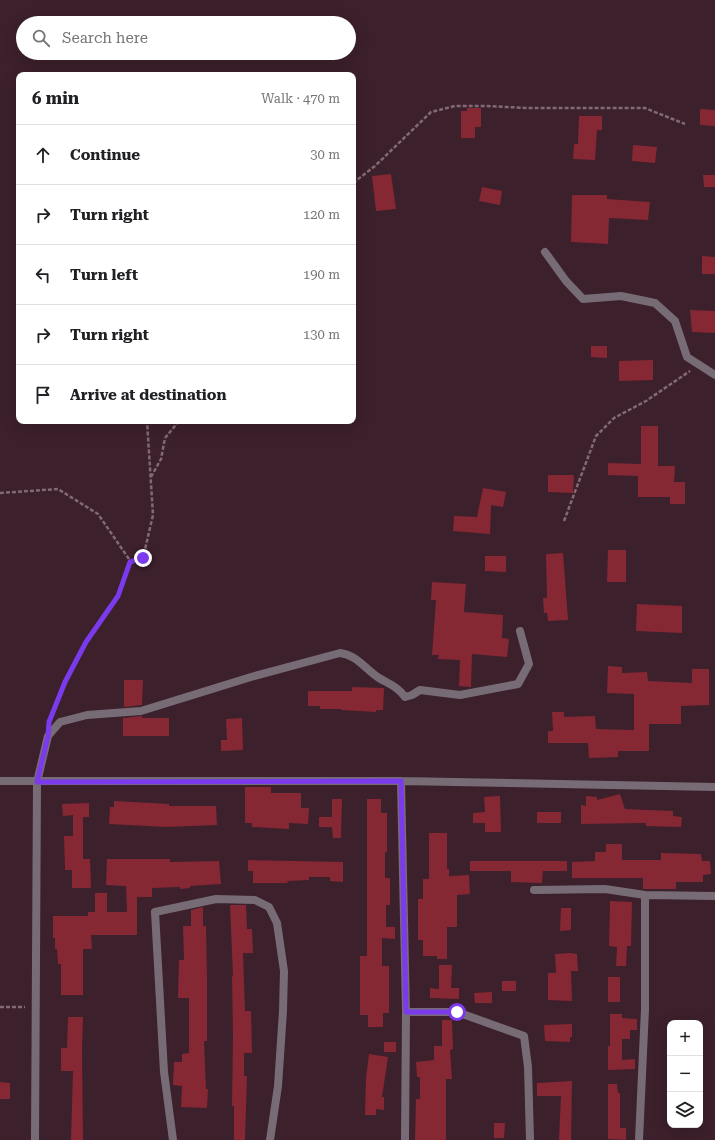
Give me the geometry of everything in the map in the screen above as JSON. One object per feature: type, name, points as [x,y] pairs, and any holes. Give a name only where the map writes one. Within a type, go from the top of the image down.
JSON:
[{"type":"street","points":[[545,252],[566,281],[583,299],[621,296],[655,303],[675,321],[687,357],[715,375]]},
{"type":"street","points":[[35,1140],[37,782],[48,736],[60,722],[70,718],[87,715],[142,711],[251,677],[340,653],[347,654],[355,659],[379,678],[390,683],[405,697],[420,690],[460,696],[488,691],[518,684],[529,664],[520,631]]},
{"type":"street","points":[[401,781],[406,1012],[405,1140]]},
{"type":"street","points":[[0,782],[401,781],[715,787]]},
{"type":"street","points":[[534,890],[605,889],[645,894],[715,896]]},
{"type":"street","points":[[639,1140],[645,1009],[645,894]]},
{"type":"street","points":[[173,1140],[164,1072],[155,912],[216,899],[256,900],[269,907],[277,923],[284,971],[283,1011],[278,1086],[270,1140]]},
{"type":"street","points":[[406,1012],[457,1012],[524,1036],[528,1067],[530,1140]]},
{"type":"path","points":[[356,181],[375,166],[431,112],[455,106],[528,108],[645,108],[685,124]]},
{"type":"path","points":[[564,521],[596,436],[614,418],[646,401],[698,364]]},
{"type":"path","points":[[130,562],[143,558],[153,515],[147,424]]},
{"type":"path","points":[[150,478],[161,459],[165,438],[177,424]]},
{"type":"path","points":[[0,493],[58,488],[98,514],[130,562]]},
{"type":"path","points":[[48,736],[49,722],[65,682],[86,642],[118,596],[130,562]]},
{"type":"path","points":[[0,1007],[35,1007]]},
{"type":"building","points":[[467,108],[481,108],[481,127],[475,127],[475,138],[461,138],[461,111],[467,111]]},
{"type":"building","points":[[700,109],[715,110],[715,126],[700,125]]},
{"type":"building","points":[[579,116],[602,116],[602,130],[597,130],[595,160],[573,159],[574,144],[578,144]]},
{"type":"building","points":[[633,145],[657,147],[655,163],[632,161]]},
{"type":"building","points":[[391,174],[396,209],[376,211],[372,176]]},
{"type":"building","points":[[703,175],[715,175],[715,187],[704,187]]},
{"type":"building","points":[[482,187],[502,191],[500,205],[479,201]]},
{"type":"building","points":[[572,195],[607,195],[607,199],[650,202],[648,220],[609,218],[608,244],[571,242]]},
{"type":"building","points":[[702,256],[715,257],[715,274],[702,274]]},
{"type":"building","points":[[690,310],[715,311],[715,333],[692,332]]},
{"type":"building","points":[[591,346],[607,346],[607,358],[591,357]]},
{"type":"building","points":[[653,360],[653,380],[619,381],[619,361]]},
{"type":"building","points":[[641,426],[658,426],[658,466],[675,466],[674,482],[685,482],[685,504],[670,504],[670,497],[638,497],[638,476],[608,475],[608,463],[641,464]]},
{"type":"building","points":[[548,475],[574,475],[573,493],[548,492]]},
{"type":"building","points":[[483,488],[506,492],[503,507],[491,505],[490,534],[453,531],[454,516],[477,517]]},
{"type":"building","points":[[608,550],[626,550],[626,582],[607,582]]},
{"type":"building","points":[[563,553],[568,620],[548,621],[547,613],[544,613],[543,598],[547,598],[546,554]]},
{"type":"building","points":[[485,556],[506,556],[506,572],[485,571]]},
{"type":"building","points":[[432,582],[466,584],[464,612],[503,615],[502,638],[509,639],[507,657],[472,654],[471,687],[459,686],[460,660],[438,659],[439,655],[432,655],[436,600],[431,600]]},
{"type":"building","points":[[637,604],[682,606],[682,633],[636,631]]},
{"type":"building","points":[[608,666],[622,667],[622,673],[647,672],[648,681],[692,683],[692,669],[709,669],[709,705],[681,706],[681,724],[649,724],[649,751],[618,751],[618,757],[589,758],[588,743],[548,743],[548,731],[553,731],[552,712],[564,712],[564,717],[595,716],[596,729],[634,730],[634,694],[607,693]]},
{"type":"building","points":[[124,680],[143,680],[142,705],[124,707]]},
{"type":"building","points":[[352,687],[384,688],[383,710],[376,710],[376,712],[320,709],[320,706],[308,706],[308,691],[352,691]]},
{"type":"building","points":[[142,716],[142,718],[169,718],[169,736],[123,736],[123,718]]},
{"type":"building","points":[[242,718],[243,750],[221,751],[221,740],[227,740],[226,719]]},
{"type":"building","points":[[245,787],[271,787],[271,793],[301,793],[301,808],[309,808],[308,824],[289,823],[289,829],[252,827],[252,823],[245,823]]},
{"type":"building","points":[[620,794],[625,809],[673,811],[673,816],[682,817],[681,827],[646,826],[646,823],[581,824],[581,805],[586,806],[586,796],[597,797],[597,800]]},
{"type":"building","points":[[500,796],[501,832],[485,832],[485,823],[473,823],[473,813],[485,812],[484,797]]},
{"type":"building","points":[[332,799],[342,799],[341,838],[333,838],[332,827],[319,827],[319,817],[332,817]]},
{"type":"building","points":[[367,799],[381,799],[381,813],[387,813],[385,878],[390,878],[390,905],[386,905],[386,927],[395,927],[395,939],[382,938],[382,966],[389,966],[389,1013],[383,1013],[383,1027],[368,1027],[368,1015],[360,1015],[360,956],[367,956]]},
{"type":"building","points":[[114,801],[169,804],[169,806],[216,806],[217,825],[166,827],[109,824],[110,807],[114,807]]},
{"type":"building","points":[[89,803],[89,817],[83,817],[83,859],[90,859],[91,888],[72,888],[72,870],[65,870],[64,836],[73,836],[73,815],[63,816],[62,804]]},
{"type":"building","points":[[537,812],[561,812],[561,823],[537,823]]},
{"type":"building","points":[[429,833],[447,833],[447,869],[449,869],[449,876],[469,875],[470,894],[457,895],[457,927],[447,927],[447,959],[437,959],[437,956],[423,956],[423,940],[418,940],[418,899],[423,899],[423,879],[429,879]]},
{"type":"building","points":[[606,844],[622,844],[622,860],[661,860],[661,853],[701,854],[702,861],[710,861],[711,874],[703,875],[703,882],[676,882],[676,889],[643,889],[643,878],[572,878],[572,862],[595,861],[595,852],[606,852]]},
{"type":"building","points":[[107,859],[170,859],[170,862],[219,861],[221,884],[190,886],[190,888],[180,889],[180,887],[152,888],[152,897],[137,897],[137,935],[91,935],[92,949],[83,949],[83,995],[61,995],[61,964],[58,964],[57,949],[55,949],[55,938],[53,938],[53,916],[88,916],[88,912],[95,912],[95,893],[107,893],[107,912],[127,912],[126,886],[106,885]]},
{"type":"building","points":[[248,860],[343,862],[343,882],[330,881],[330,877],[309,877],[309,880],[287,881],[288,883],[253,883],[253,871],[248,871]]},
{"type":"building","points":[[470,861],[567,861],[567,871],[543,871],[542,883],[511,882],[511,871],[470,871]]},
{"type":"building","points":[[610,901],[632,902],[631,946],[627,946],[626,966],[616,966],[617,947],[609,946]]},
{"type":"building","points":[[230,905],[246,905],[247,929],[252,929],[253,953],[243,953],[245,1011],[251,1011],[252,1053],[244,1053],[244,1076],[247,1076],[245,1140],[234,1140],[234,1106],[232,1106],[233,976]]},
{"type":"building","points":[[203,907],[203,926],[206,926],[207,1041],[204,1041],[206,1089],[208,1089],[207,1108],[181,1107],[182,1086],[173,1085],[174,1062],[182,1062],[182,1054],[189,1053],[189,998],[178,998],[179,960],[184,960],[183,926],[191,926],[191,910]]},
{"type":"building","points":[[561,908],[571,908],[571,930],[560,931]]},
{"type":"building","points":[[555,954],[577,954],[578,971],[571,971],[572,1001],[548,1000],[548,973],[556,973]]},
{"type":"building","points":[[439,965],[452,965],[451,988],[459,988],[459,999],[430,998],[430,988],[439,989]]},
{"type":"building","points":[[608,977],[620,977],[620,1002],[608,1002]]},
{"type":"building","points":[[502,981],[516,981],[516,991],[502,991]]},
{"type":"building","points":[[492,992],[492,1003],[475,1003],[474,993]]},
{"type":"building","points":[[610,1014],[622,1014],[622,1018],[637,1019],[637,1030],[630,1030],[630,1039],[622,1039],[622,1060],[635,1059],[635,1069],[608,1070]]},
{"type":"building","points":[[68,1017],[83,1017],[83,1140],[71,1140],[73,1071],[61,1071],[61,1048],[67,1048]]},
{"type":"building","points":[[442,1020],[452,1020],[453,1049],[450,1050],[452,1079],[446,1079],[446,1140],[415,1140],[416,1099],[420,1099],[420,1077],[417,1077],[416,1062],[434,1060],[434,1046],[442,1046]]},
{"type":"building","points":[[572,1024],[572,1037],[570,1037],[570,1042],[545,1041],[544,1025]]},
{"type":"building","points":[[384,1042],[396,1042],[396,1052],[384,1052]]},
{"type":"building","points":[[369,1054],[388,1057],[382,1097],[384,1097],[384,1110],[376,1109],[376,1115],[365,1115],[366,1078]]},
{"type":"building","points":[[572,1081],[571,1140],[559,1140],[561,1096],[537,1096],[537,1083]]},
{"type":"building","points":[[0,1082],[10,1083],[10,1099],[0,1099]]},
{"type":"building","points":[[608,1084],[617,1084],[618,1093],[620,1093],[620,1128],[626,1128],[626,1140],[608,1139]]},
{"type":"building","points":[[494,1123],[505,1123],[504,1138],[494,1138]]},
{"type":"route","points":[[143,558],[130,562],[118,596],[86,642],[65,682],[49,722],[48,736],[37,782],[401,781],[406,1012],[457,1012]]}]
